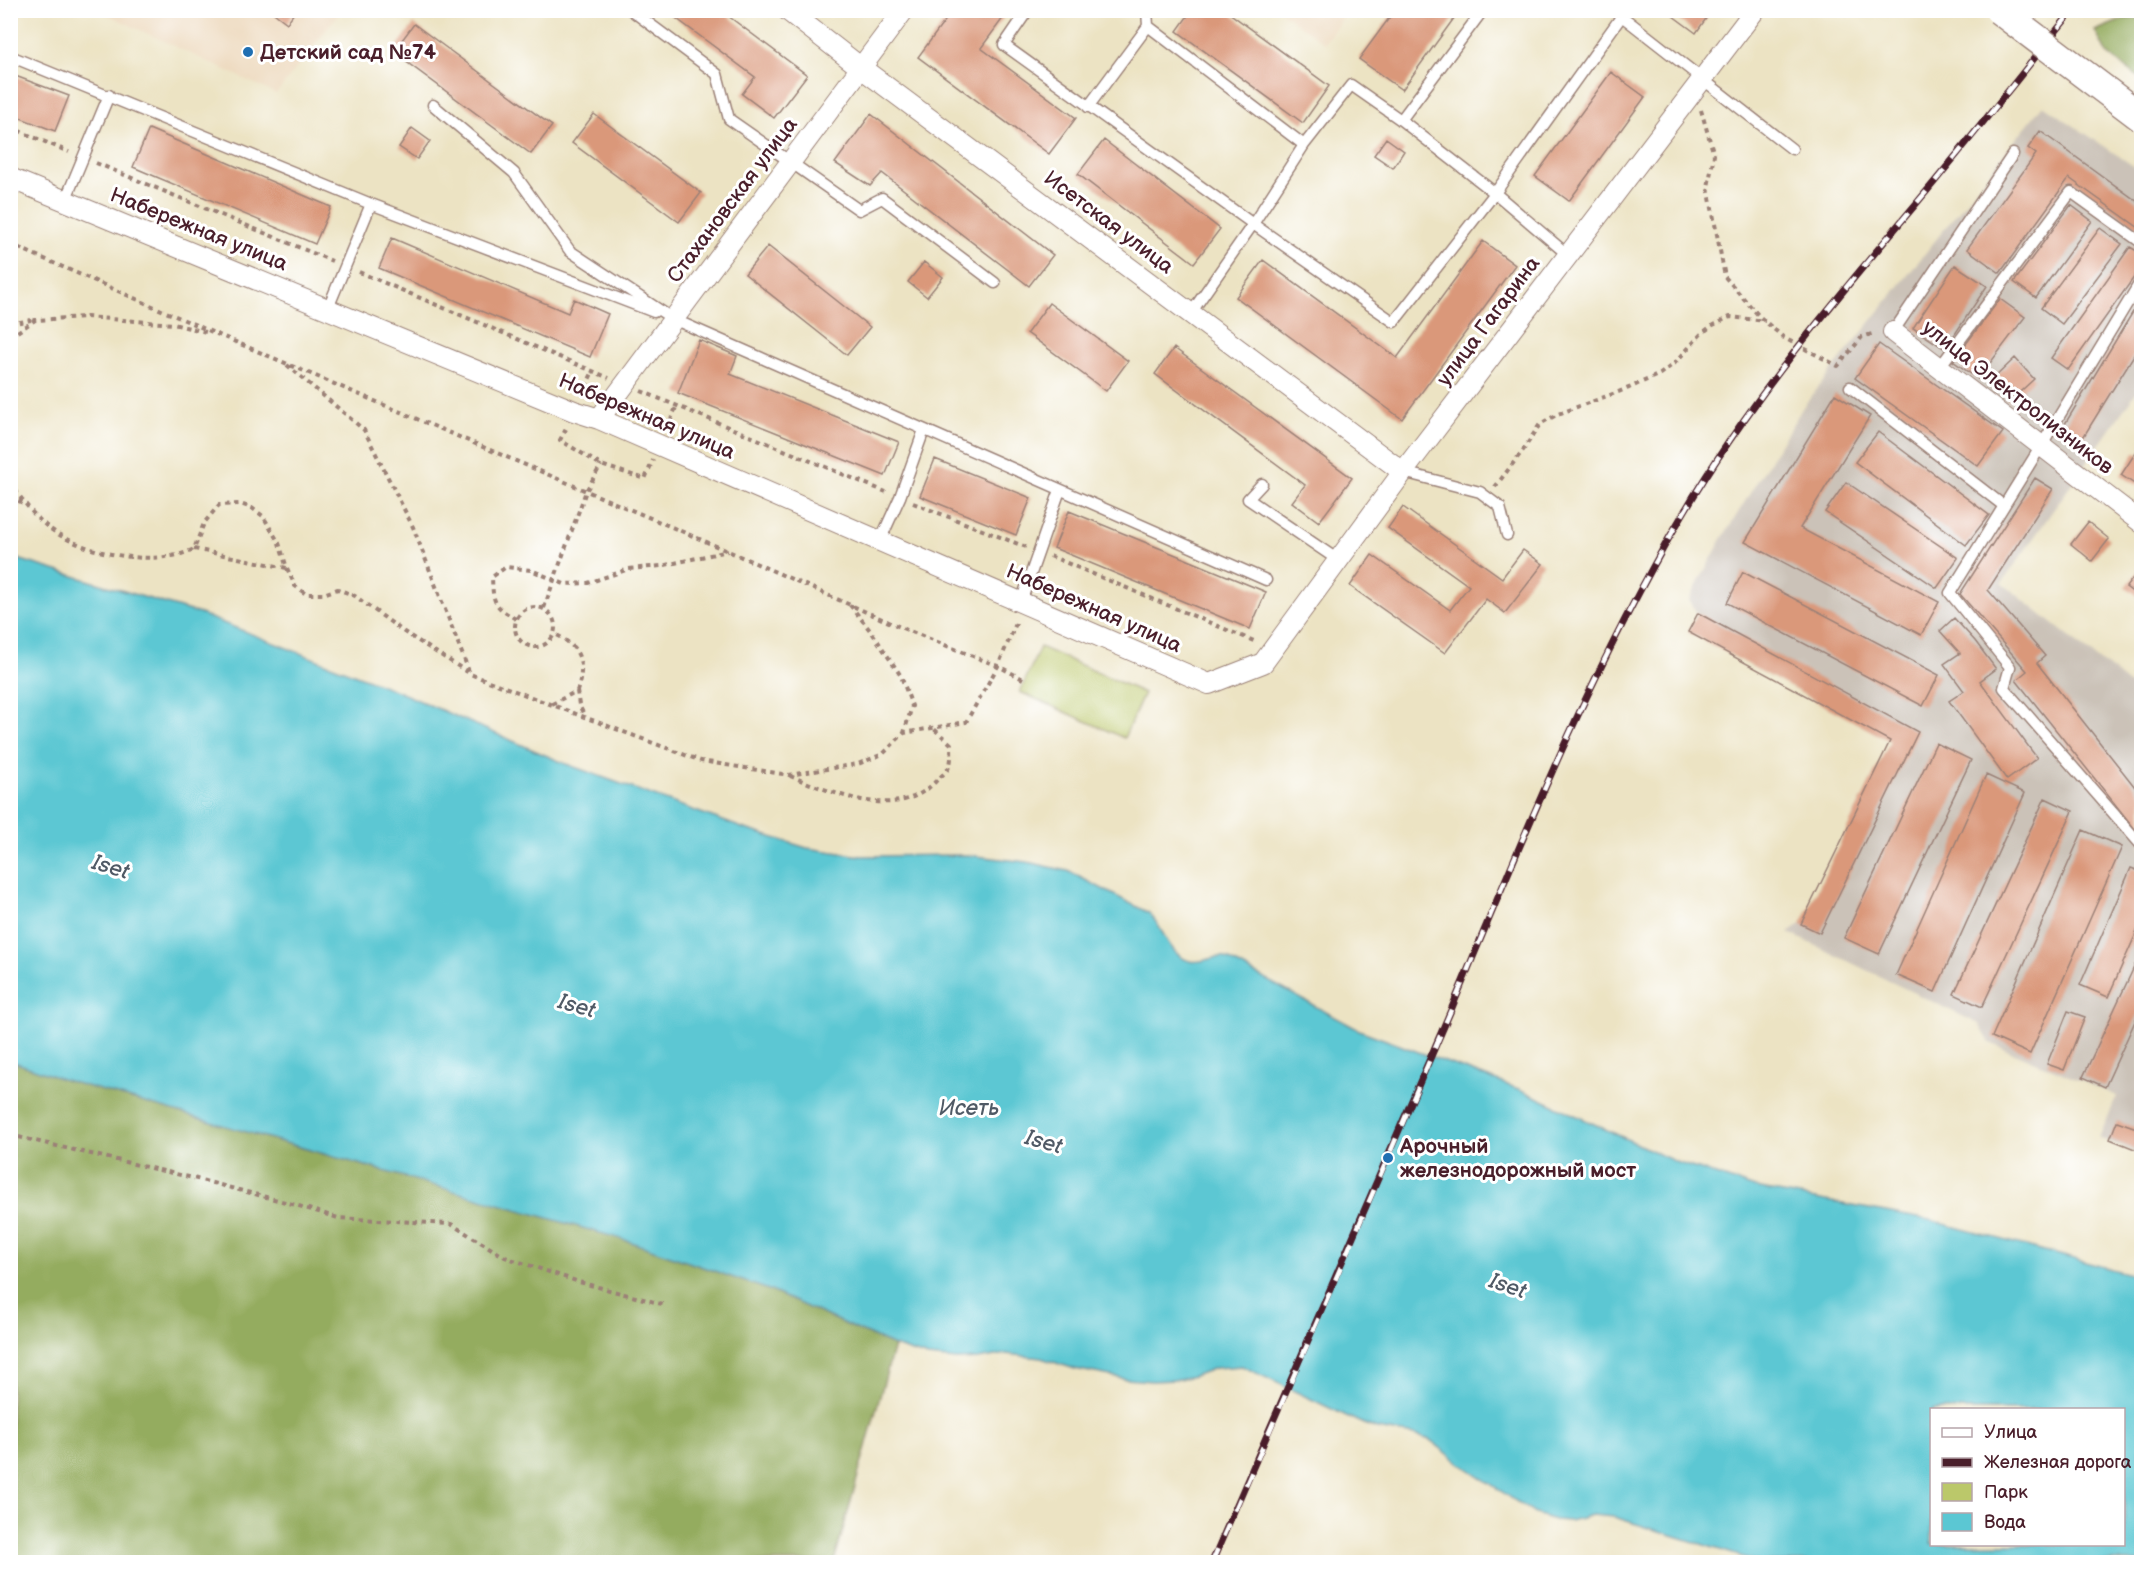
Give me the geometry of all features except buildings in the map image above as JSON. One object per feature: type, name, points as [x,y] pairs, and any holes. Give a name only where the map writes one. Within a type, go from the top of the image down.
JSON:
[{"type":"main road","points":[[1999,10],[2142,118]]},
{"type":"street","name":"Исетская улица","points":[[787,10],[860,68],[1402,472]]},
{"type":"street","name":"Стахановская улица","points":[[599,419],[904,10]]},
{"type":"street","name":"улица Гагарина","points":[[1263,663],[1402,472],[1755,10]]},
{"type":"street","name":"Набережная улица","points":[[10,178],[574,411],[599,419],[1209,684],[1263,663]]},
{"type":"street","name":"улица Электролизников","points":[[1893,332],[2142,523]]},
{"type":"lane","points":[[631,10],[717,74],[729,119],[859,210],[882,198],[995,283]]},
{"type":"lane","points":[[1028,10],[1004,45],[1088,107],[1394,322],[1495,193],[1620,12],[1698,84],[1792,148]]},
{"type":"lane","points":[[1088,107],[1148,26],[1147,10]]},
{"type":"lane","points":[[1401,120],[1483,10]]},
{"type":"lane","points":[[1148,26],[1304,145]]},
{"type":"lane","points":[[10,56],[371,204],[673,319],[1266,580]]},
{"type":"lane","points":[[1191,313],[1304,145],[1351,85],[1401,120],[1495,193],[1568,255]]},
{"type":"lane","points":[[65,201],[109,95]]},
{"type":"lane","points":[[434,105],[514,173],[570,251],[673,319]]},
{"type":"lane","points":[[1893,332],[2013,154]]},
{"type":"lane","points":[[1939,368],[2071,192],[2142,243]]},
{"type":"lane","points":[[328,308],[371,204]]},
{"type":"lane","points":[[2142,279],[1950,593],[2010,668],[2004,688],[2142,846]]},
{"type":"lane","points":[[1850,387],[2004,506]]},
{"type":"lane","points":[[880,541],[900,497],[924,430]]},
{"type":"lane","points":[[1402,472],[1480,492],[1500,507],[1507,535]]},
{"type":"lane","points":[[1262,484],[1248,499],[1338,560]]},
{"type":"lane","points":[[1022,603],[1060,490]]},
{"type":"path","points":[[1698,84],[1714,155],[1708,187],[1725,277],[1766,322],[1785,338],[1838,366],[1862,337],[1893,332]]},
{"type":"path","points":[[10,244],[850,605],[998,666],[1025,680]]},
{"type":"path","points":[[10,324],[86,317],[173,324],[195,331],[212,332]]},
{"type":"path","points":[[1487,497],[1540,424],[1558,414],[1660,374],[1675,363],[1701,334],[1713,325],[1730,318],[1766,322]]},
{"type":"path","points":[[10,337],[35,320]]},
{"type":"path","points":[[284,362],[364,430],[413,527],[470,674]]},
{"type":"path","points":[[544,608],[586,491],[601,465]]},
{"type":"path","points":[[10,482],[24,504],[43,523],[84,547],[145,558],[173,556],[195,549],[286,568]]},
{"type":"path","points":[[10,497],[24,504]]},
{"type":"path","points":[[195,549],[204,523],[219,505],[240,504],[252,508],[263,516],[279,543],[286,568],[295,586],[306,594],[323,594],[338,589],[355,596],[404,632],[470,674],[701,761],[789,775],[843,796],[870,802],[899,801],[925,792],[949,767],[951,744],[932,728]]},
{"type":"path","points":[[516,619],[503,611],[493,599],[492,577],[506,567],[531,570],[564,584],[588,583],[629,569],[661,566],[728,551]]},
{"type":"path","points":[[904,733],[966,722],[998,666],[1022,603]]},
{"type":"path","points":[[789,775],[858,764],[883,754],[904,733],[912,706],[901,676],[850,605]]},
{"type":"path","points":[[534,606],[544,608],[552,615],[556,624],[555,633],[547,644],[534,647],[522,643],[515,632],[516,619],[523,610],[534,606]]},
{"type":"path","points":[[555,633],[568,640],[578,652],[583,675],[577,691],[579,705],[585,717]]},
{"type":"path","points":[[552,705],[577,691]]},
{"type":"path","points":[[10,1135],[193,1178],[338,1218],[450,1224],[505,1257],[579,1282],[666,1305]]},
{"type":"shaded area","name":"Детский сад №74","points":[[100,11],[341,11],[276,94]]},
{"type":"shaded area","points":[[1280,11],[1348,11],[1324,43]]},
{"type":"shaded area","points":[[2043,105],[2141,171],[2141,385],[2002,583],[2141,694],[2141,1155],[2099,1138],[2117,1096],[1990,1043],[1979,1024],[1789,933],[1801,924],[1890,741],[1688,632],[1697,613],[1689,600],[1722,539],[1803,407]]},
{"type":"green space","points":[[2142,18],[2141,79],[2107,54],[2095,31],[2124,19]]},
{"type":"green space","points":[[1040,647],[1144,693],[1124,738],[1020,692]]},
{"type":"green space","points":[[11,1061],[65,1080],[625,1240],[769,1290],[894,1346],[834,1562],[11,1562]]},
{"type":"water","name":"Исеть","points":[[11,557],[200,614],[397,691],[566,764],[745,829],[807,848],[861,856],[967,855],[1027,862],[1068,871],[1149,913],[1171,947],[1183,958],[1194,962],[1224,957],[1359,1030],[1521,1090],[1676,1162],[1755,1188],[1929,1220],[2141,1277],[2141,1562],[1759,1562],[1614,1517],[1592,1515],[1570,1521],[1555,1520],[1535,1514],[1430,1440],[1415,1435],[1377,1429],[1359,1422],[1242,1366],[1215,1368],[1174,1380],[1152,1381],[1126,1379],[1075,1369],[1041,1358],[1006,1354],[957,1360],[928,1357],[894,1346],[769,1290],[625,1240],[65,1080],[11,1061]]},
{"type":"railway","points":[[1212,1562],[1362,1218],[1558,758],[1649,573],[1709,471],[1797,348],[2073,10]]},
{"type":"place","name":"Детский сад №74","points":[[248,52]]},
{"type":"place","name":"Арочный железнодорожный мост","points":[[1388,1158]]},
{"type":"water label","name":"Iset","points":[[111,866]]},
{"type":"water label","name":"Iset","points":[[577,1005]]},
{"type":"water label","name":"Iset","points":[[1044,1141]]},
{"type":"water label","name":"Iset","points":[[1508,1285]]}]
